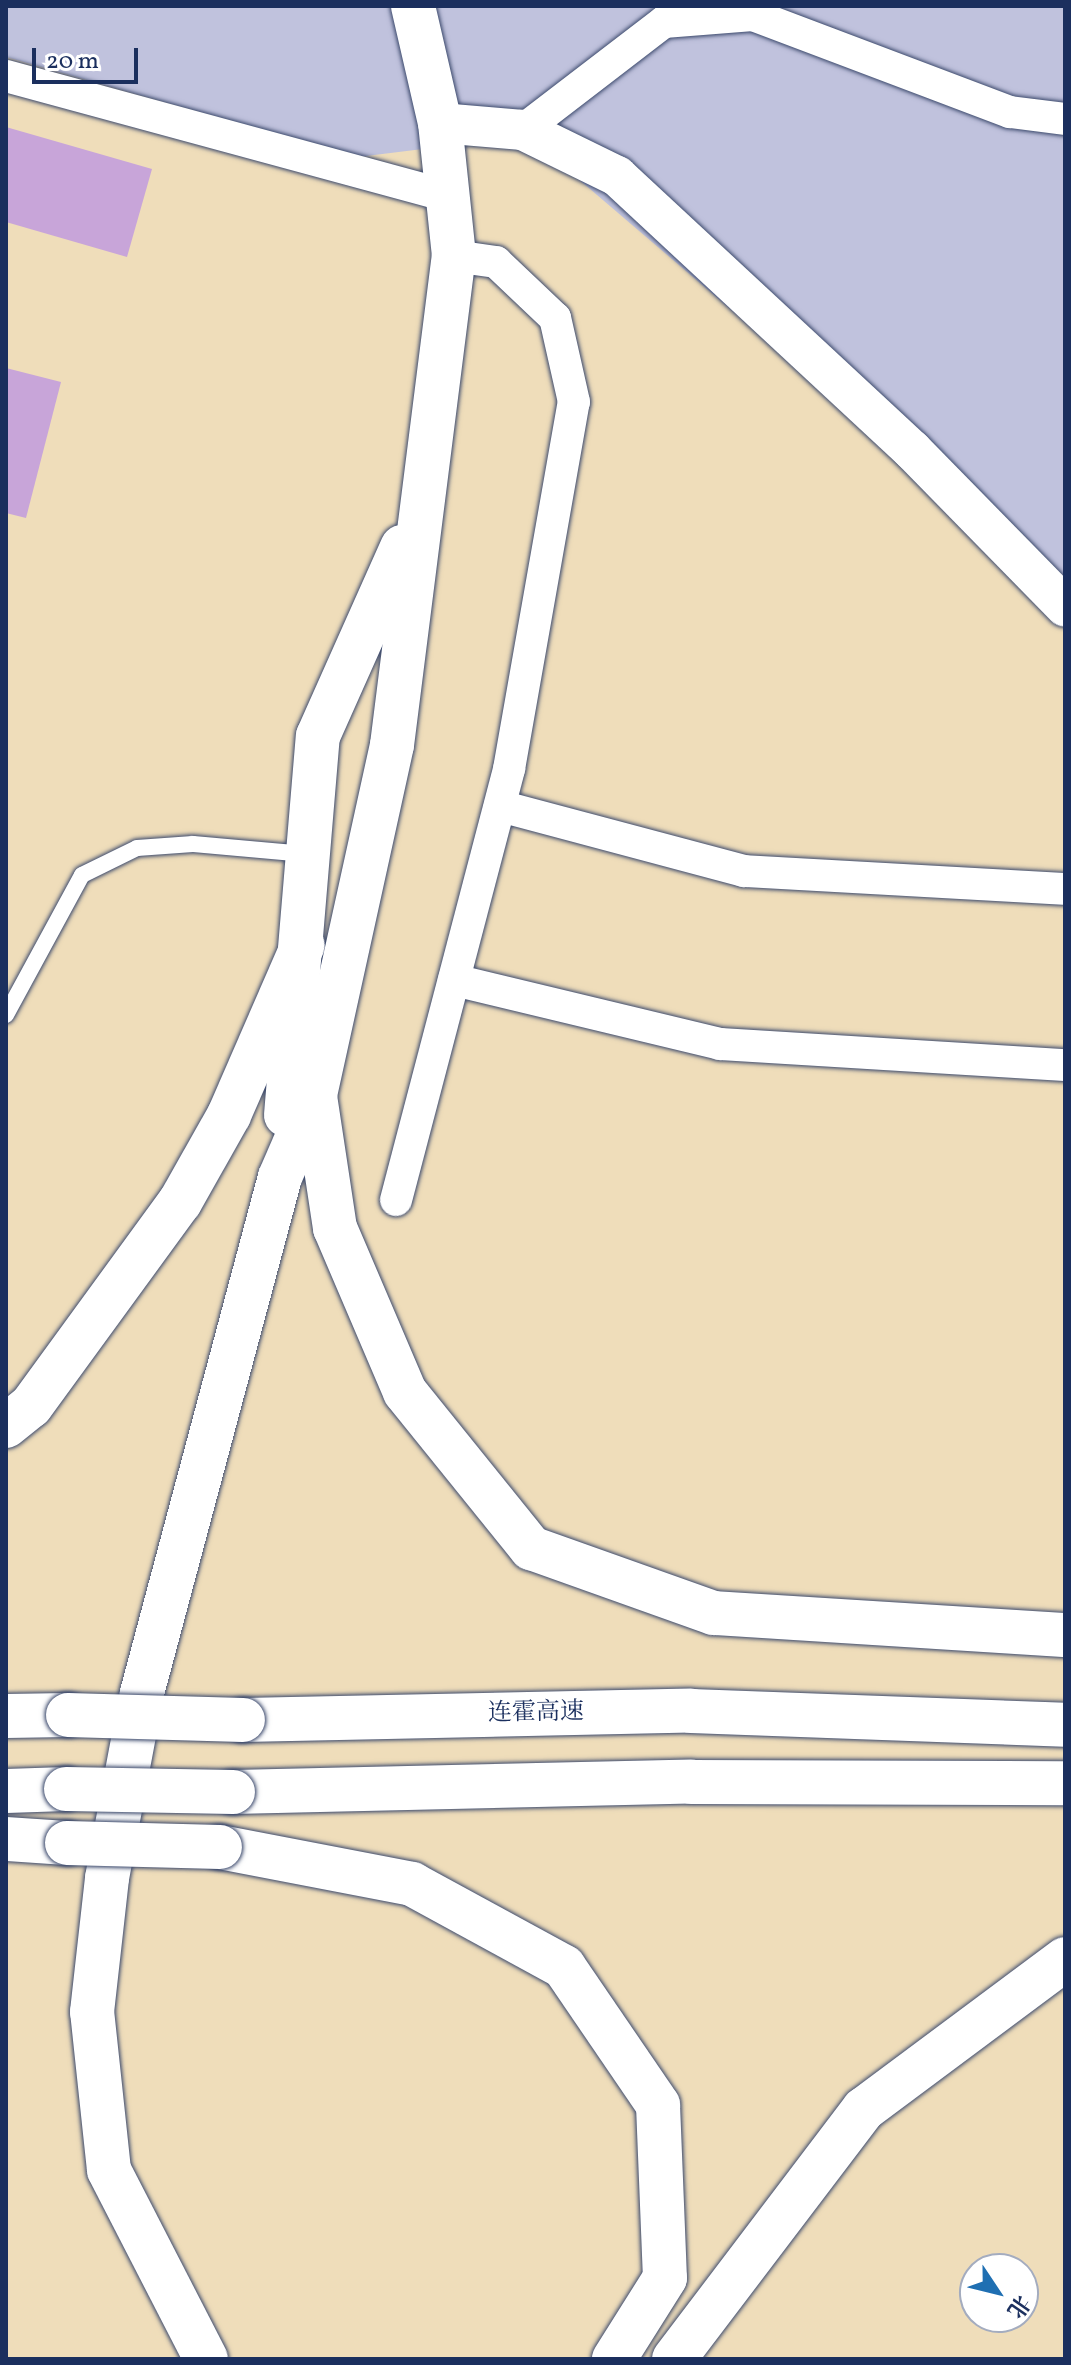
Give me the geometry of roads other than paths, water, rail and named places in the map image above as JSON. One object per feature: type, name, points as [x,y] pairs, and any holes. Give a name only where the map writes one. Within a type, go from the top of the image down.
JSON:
[{"type":"highway","points":[[206,2359],[109,2170],[92,2012],[107,1878],[142,1693],[280,1177],[315,1096],[392,745],[419,508],[454,256],[440,123],[413,6]]},
{"type":"highway","points":[[280,1177],[303,945],[318,736],[419,508]]},
{"type":"highway","points":[[6,1426],[31,1406],[180,1202],[229,1115],[303,945]]},
{"type":"highway","points":[[315,1096],[335,1228],[405,1392],[531,1548],[714,1613],[1065,1635]]},
{"type":"highway","name":"连霍高速","points":[[6,1716],[243,1720],[691,1711],[1065,1725]]},
{"type":"highway","points":[[6,1791],[233,1792],[691,1782],[1065,1783]]},
{"type":"highway","points":[[6,1839],[220,1847],[412,1884],[564,1967],[658,2105],[665,2278],[614,2359]]},
{"type":"highway","points":[[674,2359],[864,2109],[1065,1959]]},
{"type":"street","points":[[523,130],[664,22],[753,15],[1010,112],[1065,119]]},
{"type":"street","points":[[6,76],[447,196]]},
{"type":"street","points":[[440,123],[523,130],[617,176],[912,450],[1065,606]]},
{"type":"street","points":[[396,1200],[500,806],[574,402],[555,318],[496,262],[454,256]]},
{"type":"street","points":[[500,806],[744,871],[1065,889]]},
{"type":"street","points":[[454,980],[720,1044],[1065,1065]]},
{"type":"lane","points":[[6,1015],[82,875],[137,848],[193,844],[310,855]]}]
